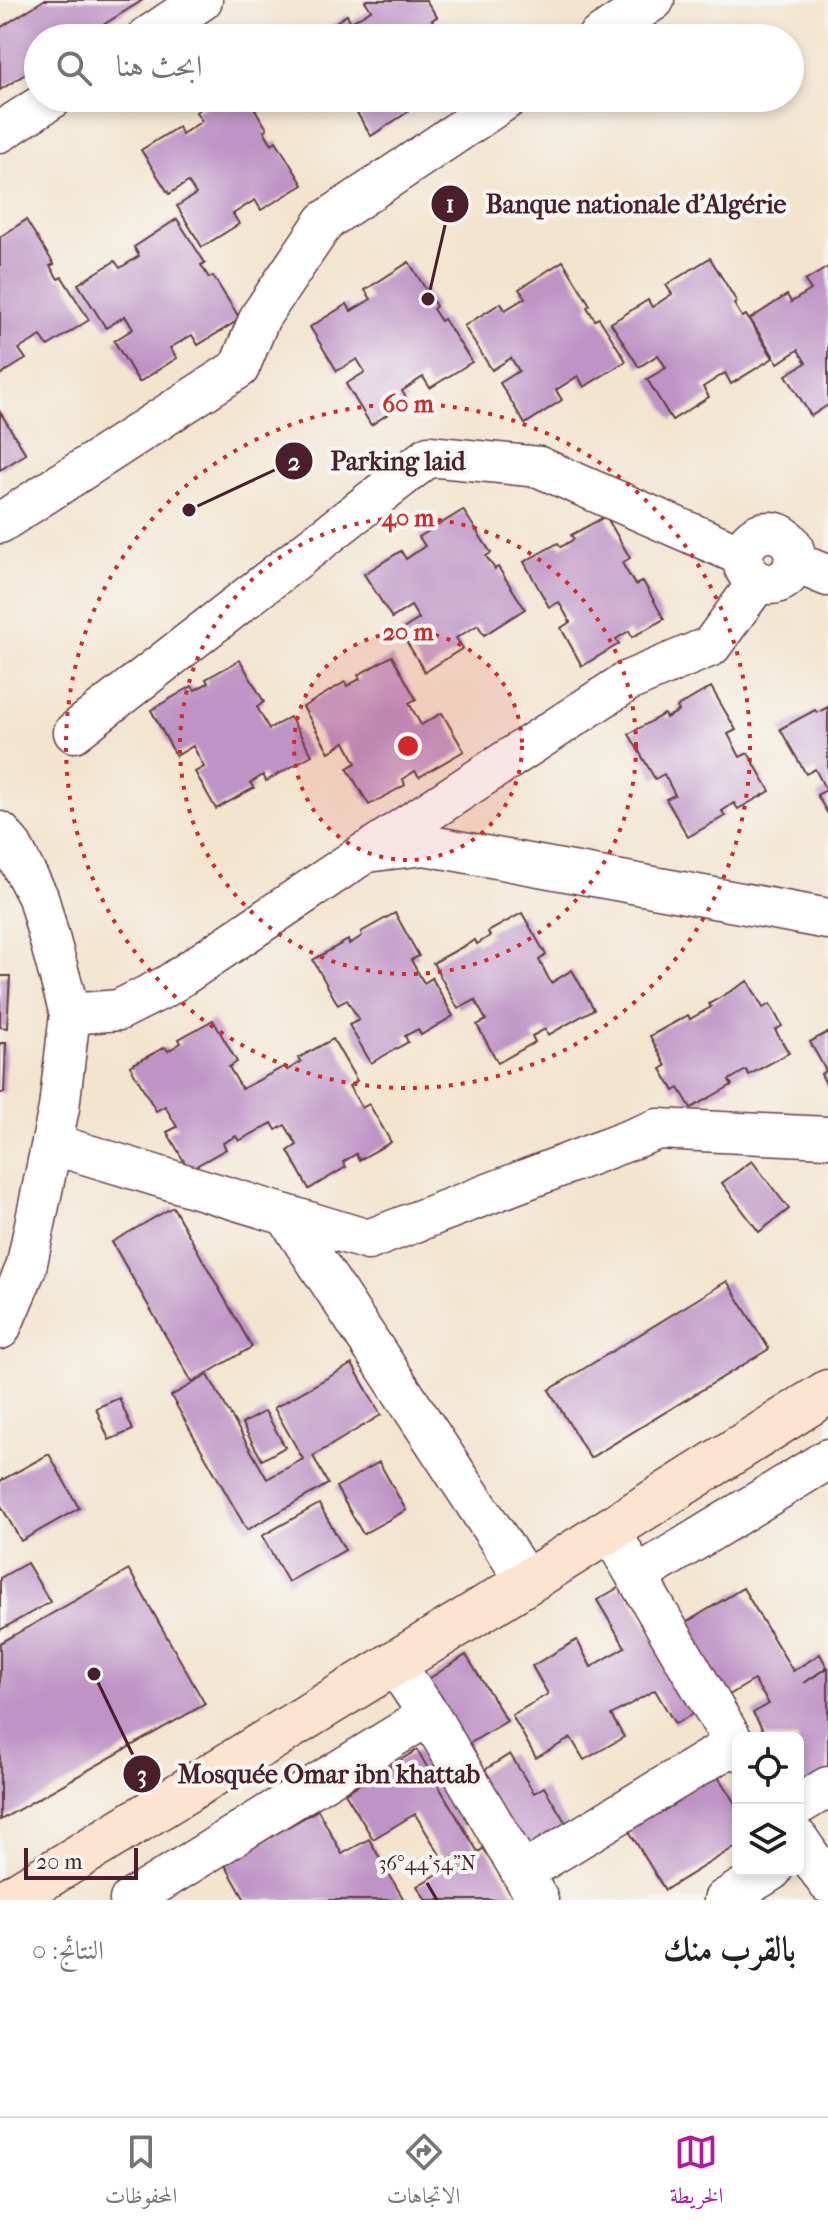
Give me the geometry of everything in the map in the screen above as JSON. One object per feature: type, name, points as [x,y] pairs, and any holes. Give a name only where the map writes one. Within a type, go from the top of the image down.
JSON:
[{"type":"main road","points":[[8,1900],[610,1531],[828,1392]]},
{"type":"street","points":[[618,24],[654,0]]},
{"type":"street","points":[[163,24],[188,4]]},
{"type":"street","points":[[0,132],[31,112]]},
{"type":"street","points":[[0,523],[239,368],[260,317],[325,221],[487,112]]},
{"type":"street","points":[[74,732],[429,456],[539,467],[751,569],[771,584],[811,569]]},
{"type":"street","points":[[70,1014],[119,1010],[167,986],[628,681],[711,646],[751,569]]},
{"type":"street","points":[[0,832],[11,845],[38,897],[70,1014],[59,1108],[26,1268],[2,1321]]},
{"type":"street","points":[[366,852],[425,845],[828,919]]},
{"type":"street","points":[[52,1144],[368,1240],[658,1129],[828,1137]]},
{"type":"street","points":[[286,1215],[527,1582]]},
{"type":"street","points":[[637,1576],[828,1459]]},
{"type":"street","points":[[610,1531],[732,1740]]},
{"type":"street","points":[[395,1664],[429,1715],[530,1886],[732,1750]]},
{"type":"street","points":[[130,1900],[429,1715]]},
{"type":"street","points":[[800,1804],[828,1787]]},
{"type":"street","points":[[804,1862],[828,1883]]},
{"type":"street","points":[[724,1900],[759,1876]]},
{"type":"building","points":[[44,0],[143,0],[104,24],[24,24],[24,75],[0,90],[0,28]]},
{"type":"building","points":[[426,0],[437,17],[432,20],[435,24],[333,24],[347,15],[351,22],[371,10],[365,1]]},
{"type":"building","points":[[196,112],[257,112],[272,144],[276,141],[303,185],[261,210],[255,200],[233,214],[239,224],[202,247],[177,206],[196,194],[188,182],[169,194],[141,150],[178,127],[182,134],[202,121]]},
{"type":"building","points":[[356,112],[408,112],[371,136]]},
{"type":"building","points":[[177,219],[205,263],[201,265],[209,278],[213,276],[240,319],[198,345],[192,335],[170,348],[177,358],[139,382],[114,341],[133,329],[125,316],[106,328],[78,284],[115,261],[120,268],[139,256],[134,247]]},
{"type":"building","points":[[26,220],[54,264],[50,266],[58,279],[62,277],[89,320],[48,346],[41,336],[19,349],[26,359],[0,375],[0,237]]},
{"type":"building","points":[[710,258],[737,302],[734,304],[742,317],[746,315],[773,358],[731,384],[725,373],[703,387],[709,397],[672,420],[647,379],[666,368],[658,355],[639,367],[611,323],[648,300],[652,307],[672,294],[666,285]]},
{"type":"building","points":[[563,261],[590,305],[587,307],[595,320],[599,318],[626,361],[584,387],[578,376],[556,390],[562,400],[525,424],[500,383],[519,371],[511,358],[492,370],[464,326],[501,303],[505,310],[525,298],[519,289]]},
{"type":"building","points":[[409,262],[436,306],[433,309],[441,321],[444,319],[472,362],[430,388],[423,377],[402,391],[408,401],[371,425],[346,384],[365,372],[357,359],[337,371],[310,327],[347,304],[351,311],[371,299],[365,290]]},
{"type":"building","points":[[828,267],[828,405],[811,416],[786,375],[806,363],[798,350],[778,363],[750,319],[787,295],[791,302],[811,290],[805,281]]},
{"type":"building","points":[[0,412],[26,454],[0,470]]},
{"type":"building","points":[[463,510],[491,553],[486,556],[495,569],[498,567],[525,609],[484,635],[478,625],[456,638],[463,648],[425,672],[400,631],[419,619],[411,606],[392,618],[364,574],[401,551],[406,559],[425,546],[419,537]]},
{"type":"building","points":[[606,516],[630,558],[622,563],[635,585],[643,581],[664,619],[632,637],[629,631],[616,639],[619,644],[582,666],[561,628],[570,622],[559,602],[549,607],[524,562],[558,543],[561,547],[574,539],[571,535]]},
{"type":"building","points":[[392,656],[416,699],[409,703],[421,725],[442,713],[464,751],[419,777],[415,771],[403,779],[405,785],[369,805],[347,768],[356,763],[345,742],[329,752],[303,707],[345,682],[347,686],[360,679],[358,675]]},
{"type":"building","points":[[240,660],[264,702],[257,707],[269,729],[290,717],[312,755],[266,781],[263,775],[250,783],[254,788],[216,809],[195,772],[204,767],[193,746],[176,756],[151,710],[192,686],[195,690],[208,683],[206,679]]},
{"type":"building","points":[[711,687],[736,730],[728,734],[740,757],[748,753],[770,791],[738,809],[734,803],[722,811],[725,816],[688,837],[666,799],[675,795],[664,774],[655,779],[629,734],[664,714],[666,718],[679,711],[677,707]]},
{"type":"building","points":[[828,707],[828,814],[817,795],[826,790],[815,769],[806,774],[780,729],[815,710],[817,713]]},
{"type":"building","points":[[395,913],[419,956],[411,960],[424,983],[432,978],[453,1016],[421,1035],[418,1029],[405,1036],[408,1042],[371,1063],[349,1025],[359,1020],[347,1000],[338,1005],[313,960],[348,940],[349,944],[362,936],[361,932]]},
{"type":"building","points":[[522,913],[546,955],[539,960],[551,983],[572,970],[594,1009],[548,1035],[545,1029],[532,1036],[535,1042],[498,1063],[477,1025],[486,1020],[475,1000],[458,1009],[433,963],[475,940],[477,944],[490,936],[488,932]]},
{"type":"building","points":[[0,976],[10,976],[7,1028],[0,1027]]},
{"type":"building","points":[[748,981],[763,1008],[770,1004],[782,1026],[775,1030],[789,1053],[749,1075],[746,1070],[729,1080],[732,1085],[691,1108],[679,1088],[674,1091],[661,1069],[666,1066],[650,1036],[688,1015],[690,1019]]},
{"type":"building","points":[[213,1020],[237,1062],[229,1067],[242,1089],[285,1066],[287,1070],[301,1062],[298,1058],[333,1039],[357,1081],[349,1086],[362,1108],[369,1104],[391,1142],[359,1160],[356,1154],[343,1162],[346,1167],[309,1189],[288,1151],[297,1145],[285,1125],[276,1130],[272,1123],[239,1141],[236,1136],[223,1143],[226,1149],[189,1170],[167,1132],[177,1127],[165,1106],[156,1111],[130,1066],[165,1047],[168,1051],[181,1043],[179,1039]]},
{"type":"building","points":[[828,1032],[828,1088],[821,1074],[826,1071],[810,1042]]},
{"type":"building","points":[[0,1043],[6,1043],[4,1093],[0,1093]]},
{"type":"building","points":[[752,1161],[789,1209],[759,1232],[722,1183]]},
{"type":"building","points":[[173,1207],[252,1347],[192,1382],[112,1242]]},
{"type":"building","points":[[727,1281],[769,1349],[590,1458],[549,1390]]},
{"type":"building","points":[[352,1364],[381,1415],[313,1456],[328,1484],[247,1530],[171,1396],[208,1375],[267,1479],[303,1459],[274,1408]]},
{"type":"building","points":[[119,1398],[133,1430],[109,1440],[96,1408]]},
{"type":"building","points":[[265,1411],[285,1447],[262,1460],[242,1424]]},
{"type":"building","points":[[49,1454],[79,1508],[21,1541],[0,1504],[0,1481]]},
{"type":"building","points":[[379,1462],[406,1510],[363,1534],[336,1487]]},
{"type":"building","points":[[319,1504],[345,1550],[288,1582],[262,1536]]},
{"type":"building","points":[[27,1563],[50,1602],[0,1630],[0,1578]]},
{"type":"building","points":[[129,1570],[205,1704],[0,1820],[0,1643]]},
{"type":"building","points":[[623,1585],[696,1712],[675,1724],[655,1690],[611,1715],[624,1737],[584,1760],[571,1738],[536,1758],[512,1715],[548,1694],[532,1666],[577,1640],[591,1667],[625,1647],[597,1600]]},
{"type":"building","points":[[743,1588],[793,1671],[820,1654],[827,1667],[804,1683],[828,1668],[828,1780],[804,1786],[804,1732],[764,1732],[753,1713],[769,1704],[754,1680],[726,1697],[682,1625]]},
{"type":"building","points":[[466,1655],[507,1721],[467,1745],[427,1680]]},
{"type":"building","points":[[417,1750],[478,1852],[486,1847],[518,1900],[426,1900],[417,1886],[448,1868],[415,1814],[373,1839],[345,1793]]},
{"type":"building","points":[[510,1754],[534,1793],[544,1787],[570,1830],[525,1858],[475,1776]]},
{"type":"building","points":[[715,1772],[732,1799],[732,1849],[665,1890],[626,1826]]},
{"type":"building","points":[[318,1810],[342,1854],[369,1839],[404,1900],[245,1900],[224,1863]]},
{"type":"place","name":"Banque nationale d'Algérie","points":[[428,299]]},
{"type":"place","name":"Parking laid","points":[[189,510]]},
{"type":"place","name":"Mosquée Omar ibn khattab","points":[[94,1674]]}]
